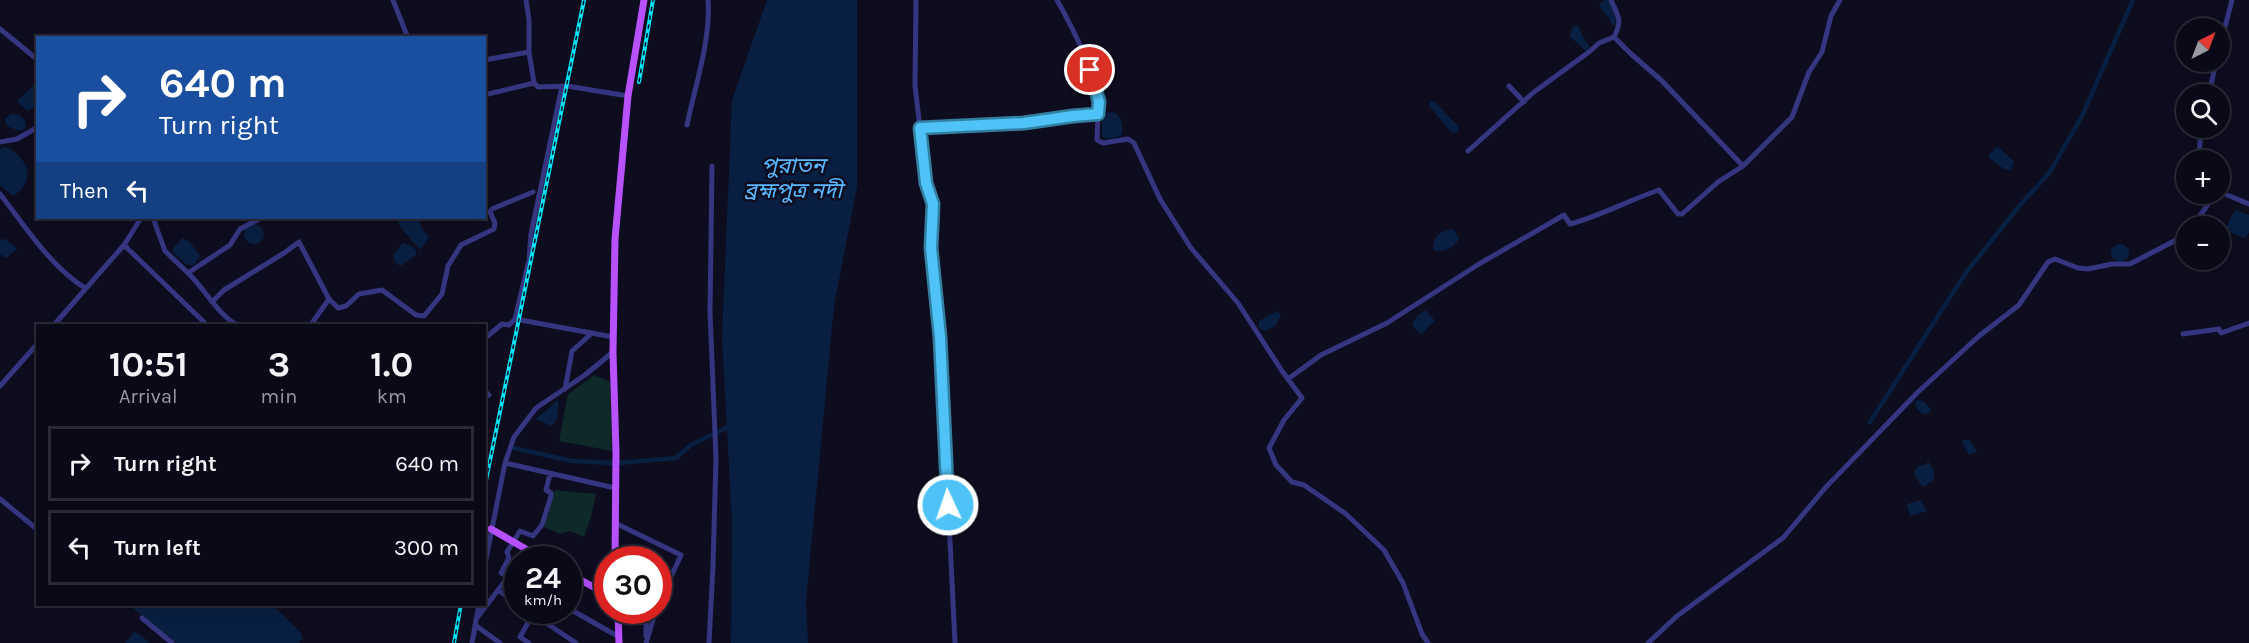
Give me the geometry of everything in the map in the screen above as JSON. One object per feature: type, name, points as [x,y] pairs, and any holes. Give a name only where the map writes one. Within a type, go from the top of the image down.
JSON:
[{"type":"main road","points":[[615,546],[613,337],[615,239],[628,96],[644,0]]},
{"type":"main road","points":[[491,529],[521,546]]},
{"type":"main road","points":[[619,624],[619,640]]},
{"type":"street","points":[[393,0],[407,36]]},
{"type":"street","points":[[526,0],[529,20],[529,52],[534,83],[538,87],[562,86],[628,96]]},
{"type":"street","points":[[687,125],[706,43],[710,14],[708,0]]},
{"type":"street","points":[[916,0],[915,86],[926,183],[933,204],[931,248],[940,337],[955,643]]},
{"type":"street","points":[[1057,0],[1090,70],[1099,102],[1097,140],[1103,143],[1124,139],[1132,141],[1145,163],[1155,190],[1191,248],[1238,303],[1302,398],[1291,410],[1269,448],[1276,465],[1292,482],[1304,485],[1346,514],[1384,550],[1403,583],[1422,634],[1428,643]]},
{"type":"street","points":[[1468,151],[1534,92],[1599,43],[1614,37],[1620,26],[1619,17],[1611,0]]},
{"type":"street","points":[[1288,379],[1321,355],[1387,323],[1479,264],[1564,215],[1570,224],[1590,220],[1659,190],[1678,214],[1682,214],[1718,182],[1743,166],[1792,117],[1809,72],[1822,51],[1831,16],[1840,0]]},
{"type":"street","points":[[2227,18],[2232,0]]},
{"type":"street","points":[[0,29],[36,58]]},
{"type":"street","points":[[1614,37],[1661,80],[1743,166]]},
{"type":"street","points":[[486,60],[529,52]]},
{"type":"street","points":[[486,95],[534,83]]},
{"type":"street","points":[[486,337],[502,324],[509,325],[515,319],[529,261],[531,234],[562,86]]},
{"type":"street","points":[[1509,87],[1524,102]]},
{"type":"street","points":[[920,128],[1024,123],[1098,114]]},
{"type":"street","points":[[0,142],[17,139],[36,128]]},
{"type":"street","points":[[709,643],[714,566],[716,458],[710,313],[712,166]]},
{"type":"street","points":[[213,301],[230,286],[299,242],[329,299],[339,308],[346,306],[359,294],[382,290],[416,315],[424,316],[442,294],[448,266],[461,245],[496,226],[490,212],[492,209],[533,192]]},
{"type":"street","points":[[0,194],[51,259],[74,281],[85,288]]},
{"type":"street","points":[[2230,196],[2249,204]]},
{"type":"street","points":[[55,324],[124,245],[140,219]]},
{"type":"street","points":[[153,219],[165,251],[236,324]]},
{"type":"street","points":[[188,273],[225,250],[240,229],[259,219]]},
{"type":"street","points":[[1648,643],[1677,616],[1783,538],[1826,487],[1918,392],[1979,336],[2019,306],[2048,262],[2055,259],[2078,268],[2088,269],[2112,264],[2130,264],[2176,240]]},
{"type":"street","points":[[124,245],[206,324]]},
{"type":"street","points":[[311,324],[329,299]]},
{"type":"street","points":[[515,319],[613,337]]},
{"type":"street","points":[[2183,334],[2219,329],[2221,333],[2249,323]]},
{"type":"street","points":[[566,389],[572,351],[592,333]]},
{"type":"street","points":[[0,386],[36,345]]},
{"type":"street","points":[[487,543],[505,463],[514,437],[531,413],[613,352]]},
{"type":"street","points":[[505,463],[615,488]]},
{"type":"street","points":[[511,546],[520,531],[533,536],[542,525],[551,496],[546,490],[550,474]]},
{"type":"street","points":[[0,499],[36,528]]},
{"type":"street","points":[[615,524],[662,546]]},
{"type":"street","points":[[672,551],[681,555],[672,575]]},
{"type":"street","points":[[476,622],[504,582]]},
{"type":"street","points":[[498,590],[504,594]]},
{"type":"street","points":[[472,643],[479,606]]},
{"type":"street","points":[[582,617],[619,640]]},
{"type":"street","points":[[142,618],[172,643]]},
{"type":"street","points":[[476,622],[500,643]]},
{"type":"street","points":[[527,624],[520,637],[529,643]]},
{"type":"street","points":[[550,624],[576,643]]},
{"type":"street","points":[[646,624],[646,641]]},
{"type":"street","points":[[646,641],[651,624]]},
{"type":"green space","points":[[594,375],[610,382],[612,451],[559,441],[568,394]]},
{"type":"green space","points":[[555,490],[596,494],[584,537],[570,531],[560,534],[544,527],[543,524]]},
{"type":"water","name":"পুরাতন ব্রহ্মপুত্র নদী","points":[[767,0],[857,0],[857,187],[834,306],[806,601],[808,643],[731,643],[732,523],[722,337],[732,100]]},
{"type":"water","points":[[1604,0],[1609,0],[1613,9],[1615,26],[1600,8],[1599,5]]},
{"type":"water","points":[[1578,25],[1590,46],[1586,51],[1570,37],[1572,28]]},
{"type":"water","points":[[36,83],[36,107],[28,111],[17,101]]},
{"type":"water","points":[[1434,101],[1458,126],[1458,132],[1452,133],[1429,106],[1430,102]]},
{"type":"water","points":[[1112,112],[1118,115],[1121,121],[1122,134],[1106,139],[1102,135],[1102,121],[1107,113]]},
{"type":"water","points":[[11,114],[22,117],[26,128],[19,131],[7,126],[5,119]]},
{"type":"water","points":[[6,147],[20,157],[27,170],[25,184],[13,196],[0,185],[0,149]]},
{"type":"water","points":[[1996,147],[2014,161],[2011,170],[2004,169],[1988,157]]},
{"type":"water","points":[[2235,210],[2249,215],[2249,232],[2245,238],[2230,233],[2230,220]]},
{"type":"water","points":[[400,219],[418,219],[422,229],[429,237],[420,250],[398,224]]},
{"type":"water","points":[[254,224],[261,227],[264,234],[261,241],[254,244],[247,241],[244,234],[247,227]]},
{"type":"water","points":[[1453,229],[1459,238],[1455,245],[1445,251],[1433,250],[1434,241],[1438,235]]},
{"type":"water","points":[[183,238],[190,242],[200,256],[193,266],[186,264],[172,252]]},
{"type":"water","points":[[6,239],[17,249],[6,258],[0,254],[0,240]]},
{"type":"water","points":[[403,243],[413,247],[416,255],[400,266],[395,262],[393,255]]},
{"type":"water","points":[[2120,244],[2126,247],[2129,253],[2126,259],[2120,262],[2114,259],[2111,253],[2114,247]]},
{"type":"water","points":[[1426,310],[1435,321],[1421,334],[1412,323]]},
{"type":"water","points":[[1277,311],[1281,315],[1276,325],[1265,331],[1259,328],[1259,321]]},
{"type":"water","points":[[558,400],[558,414],[552,426],[536,419]]},
{"type":"water","points":[[1923,401],[1931,409],[1930,413],[1924,415],[1917,409],[1915,402]]},
{"type":"water","points":[[1963,440],[1970,440],[1977,451],[1969,455],[1962,443]]},
{"type":"water","points":[[1928,461],[1934,470],[1934,480],[1923,487],[1914,472],[1918,466]]},
{"type":"water","points":[[1921,500],[1927,511],[1910,516],[1907,504]]},
{"type":"water","points":[[130,606],[274,606],[300,632],[303,638],[299,643],[176,643]]},
{"type":"water","points":[[134,632],[139,634],[150,643],[125,643]]},
{"type":"waterway","points":[[1870,422],[1965,274],[2020,205],[2050,172],[2082,116],[2133,0]]},
{"type":"waterway","points":[[718,432],[734,424]]},
{"type":"waterway","points":[[619,463],[676,458],[691,445],[711,435]]},
{"type":"waterway","points":[[514,448],[572,461],[614,463]]},
{"type":"railway","points":[[486,480],[584,0]]},
{"type":"railway","points":[[639,82],[653,0]]},
{"type":"railway","points":[[454,643],[461,606]]},
{"type":"route","points":[[948,505],[940,337],[931,248],[933,204],[926,183],[920,128],[1024,123],[1098,114],[1099,102],[1090,70]]}]
